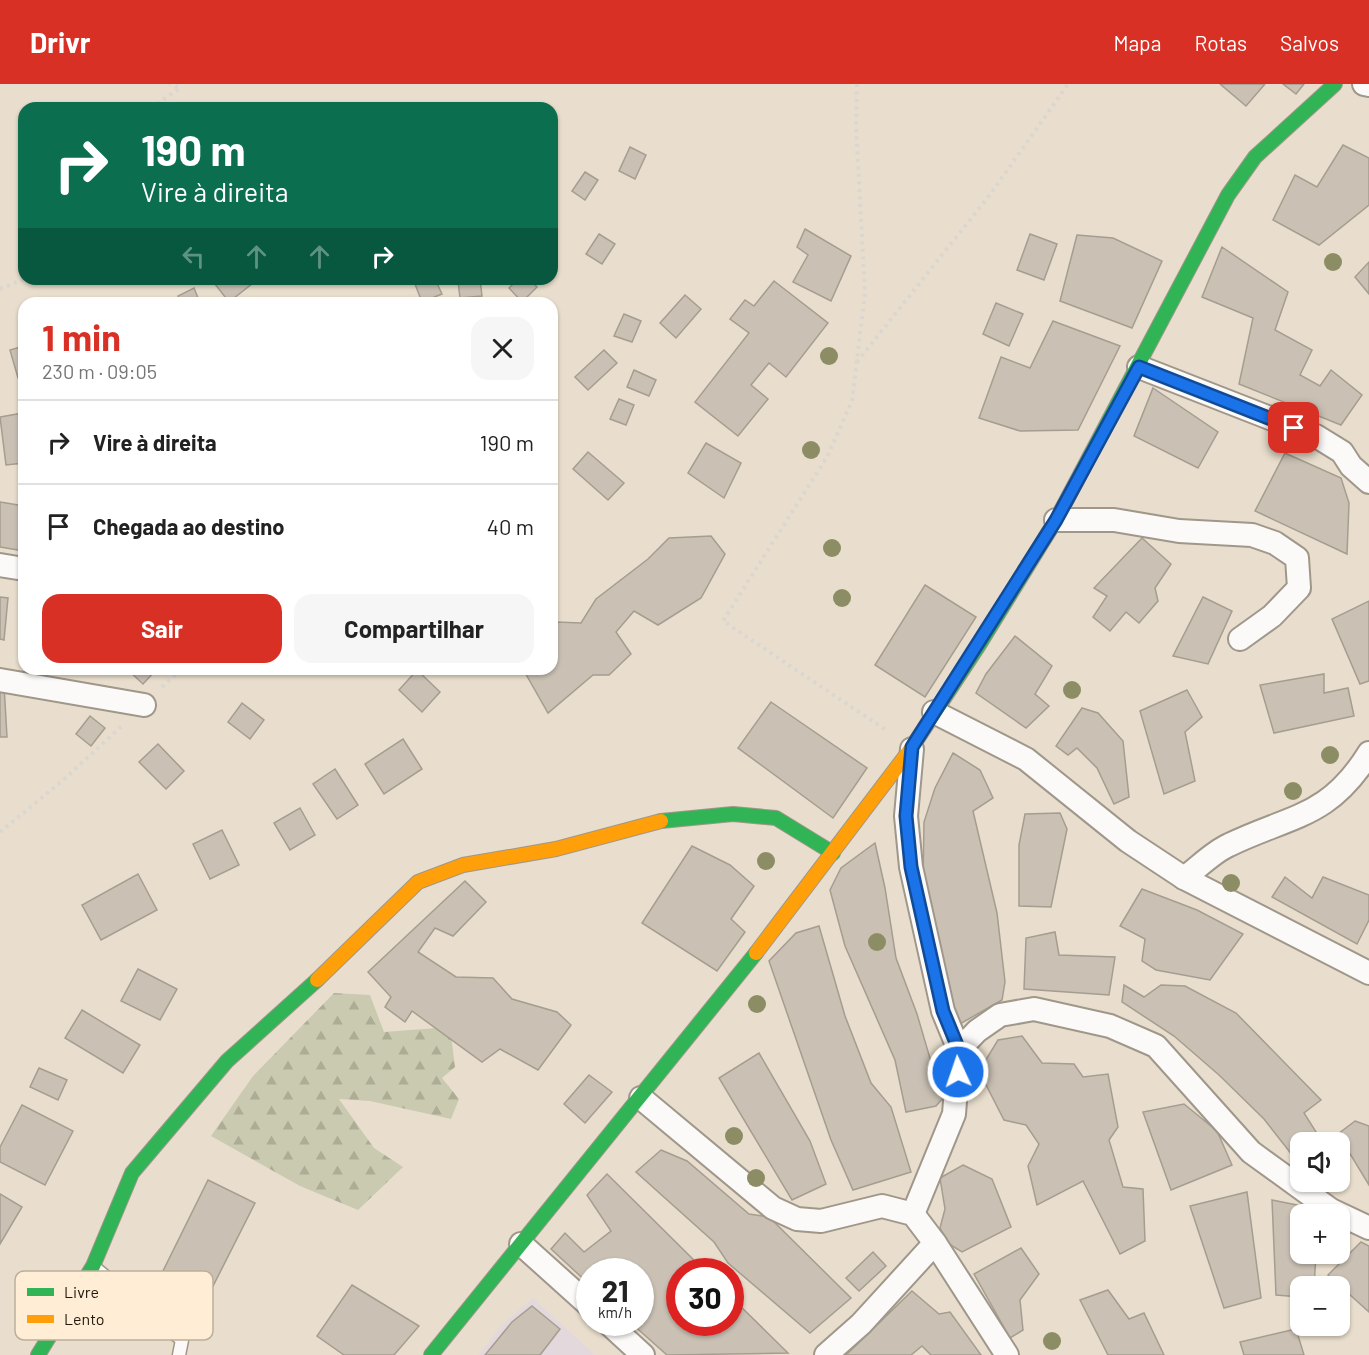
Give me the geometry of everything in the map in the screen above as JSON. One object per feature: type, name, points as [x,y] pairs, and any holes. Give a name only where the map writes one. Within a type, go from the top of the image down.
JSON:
[{"type":"main road","points":[[431,1355],[641,1098],[833,853],[912,747],[1056,520],[1139,367],[1200,243],[1228,195],[1255,157],[1335,84]]},
{"type":"main road","points":[[90,1271],[132,1173],[220,1070],[336,963],[418,882],[463,865],[556,849],[648,822],[733,814],[776,818],[833,853]]},
{"type":"main road","points":[[38,1355],[47,1340]]},
{"type":"street","points":[[1364,84],[1369,85]]},
{"type":"street","points":[[1139,367],[1316,436],[1342,452],[1351,466],[1369,482]]},
{"type":"street","points":[[1056,520],[1114,520],[1179,531],[1252,535],[1275,543],[1297,558],[1299,588],[1272,616],[1240,639]]},
{"type":"street","points":[[0,566],[18,568]]},
{"type":"street","points":[[0,680],[144,705]]},
{"type":"street","points":[[934,712],[1026,759],[1128,841],[1184,878],[1369,973]]},
{"type":"street","points":[[912,747],[906,816],[911,867],[943,1011],[959,1050],[954,1114],[913,1214]]},
{"type":"street","points":[[1184,878],[1227,846],[1306,815],[1328,803],[1353,779],[1369,753]]},
{"type":"street","points":[[959,1050],[977,1031],[1000,1015],[1034,1009],[1063,1013],[1110,1026],[1156,1046],[1251,1152],[1331,1210],[1369,1228]]},
{"type":"street","points":[[641,1098],[773,1208],[797,1219],[820,1221],[882,1206],[913,1214],[1007,1355]]},
{"type":"street","points":[[826,1355],[861,1324],[934,1243]]},
{"type":"street","points":[[521,1244],[576,1293]]},
{"type":"street","points":[[622,1336],[643,1355]]},
{"type":"lane","points":[[93,1266],[99,1271]]},
{"type":"lane","points":[[178,1355],[182,1340]]},
{"type":"path","points":[[159,102],[180,88],[169,84]]},
{"type":"path","points":[[857,84],[856,126],[865,293],[852,401],[826,457],[723,621],[912,747]]},
{"type":"path","points":[[857,362],[992,192],[1068,84]]},
{"type":"path","points":[[0,289],[18,282]]},
{"type":"path","points":[[0,832],[61,782],[175,675]]},
{"type":"shaded area","points":[[533,1298],[595,1355],[479,1355],[501,1326]]},
{"type":"green space","points":[[334,993],[370,995],[384,1032],[450,1027],[455,1067],[442,1078],[459,1099],[451,1119],[370,1101],[339,1099],[374,1148],[403,1167],[358,1210],[300,1186],[211,1136],[253,1076]]},
{"type":"building","points":[[1220,84],[1265,84],[1246,106]]},
{"type":"building","points":[[1283,84],[1304,84],[1296,94]]},
{"type":"building","points":[[1343,145],[1369,158],[1369,205],[1319,245],[1273,220],[1295,175],[1317,187]]},
{"type":"building","points":[[630,147],[646,155],[635,179],[619,171]]},
{"type":"building","points":[[585,172],[598,180],[585,200],[572,191]]},
{"type":"building","points":[[805,229],[851,256],[831,301],[793,282],[808,255],[797,247]]},
{"type":"building","points":[[599,234],[615,244],[602,264],[586,254]]},
{"type":"building","points":[[1030,234],[1057,244],[1044,280],[1017,270]]},
{"type":"building","points":[[1077,235],[1113,238],[1162,261],[1132,328],[1060,301]]},
{"type":"building","points":[[1222,247],[1288,292],[1275,330],[1312,350],[1300,375],[1320,386],[1331,370],[1362,395],[1341,425],[1239,384],[1253,318],[1202,297]]},
{"type":"building","points":[[1369,262],[1369,294],[1355,277]]},
{"type":"building","points":[[774,281],[828,323],[786,377],[769,363],[751,385],[768,399],[738,436],[695,402],[749,333],[730,319],[745,300],[754,306]]},
{"type":"building","points":[[216,285],[250,285],[235,297],[225,297]]},
{"type":"building","points":[[415,285],[438,285],[442,294],[434,297],[420,297]]},
{"type":"building","points":[[458,285],[481,285],[482,296],[460,297]]},
{"type":"building","points":[[512,285],[535,285],[537,287],[527,297],[517,297],[509,288]]},
{"type":"building","points":[[194,288],[198,297],[178,297]]},
{"type":"building","points":[[685,295],[701,309],[676,338],[660,323]]},
{"type":"building","points":[[996,303],[1023,314],[1009,346],[983,334]]},
{"type":"building","points":[[624,314],[641,321],[632,342],[614,336]]},
{"type":"building","points":[[1053,321],[1120,346],[1078,430],[1020,431],[979,418],[1001,357],[1030,368]]},
{"type":"building","points":[[18,348],[18,378],[10,350]]},
{"type":"building","points":[[604,350],[617,363],[588,390],[575,377]]},
{"type":"building","points":[[634,370],[656,380],[649,396],[627,387]]},
{"type":"building","points":[[1153,388],[1218,432],[1198,468],[1134,436]]},
{"type":"building","points":[[619,399],[634,405],[626,425],[610,419]]},
{"type":"building","points":[[18,414],[18,464],[6,465],[0,417]]},
{"type":"building","points":[[706,443],[741,463],[724,498],[688,473]]},
{"type":"building","points":[[588,452],[624,483],[608,500],[573,469]]},
{"type":"building","points":[[1285,453],[1341,478],[1349,503],[1347,554],[1255,511]]},
{"type":"building","points":[[0,502],[18,505],[18,550],[0,547]]},
{"type":"building","points":[[711,536],[725,554],[701,598],[658,625],[634,611],[616,632],[631,654],[609,675],[593,675],[548,713],[526,675],[558,675],[558,622],[581,623],[596,599],[648,559],[669,538]]},
{"type":"building","points":[[1142,538],[1171,564],[1155,588],[1158,601],[1139,623],[1126,612],[1110,631],[1093,617],[1107,596],[1094,588]]},
{"type":"building","points":[[925,585],[976,617],[925,697],[875,665]]},
{"type":"building","points":[[0,597],[8,598],[4,640],[0,639]]},
{"type":"building","points":[[1203,597],[1232,611],[1208,664],[1173,656]]},
{"type":"building","points":[[1369,601],[1369,681],[1360,684],[1332,619]]},
{"type":"building","points":[[1015,636],[1052,666],[1035,694],[1049,706],[1026,728],[976,693],[986,674]]},
{"type":"building","points":[[1324,674],[1324,693],[1348,688],[1354,716],[1274,733],[1260,685]]},
{"type":"building","points":[[133,675],[151,675],[143,684]]},
{"type":"building","points":[[412,675],[422,675],[440,692],[422,712],[399,690]]},
{"type":"building","points":[[0,685],[4,685],[7,737],[0,737]]},
{"type":"building","points":[[1187,690],[1202,717],[1185,732],[1195,781],[1164,794],[1140,711]]},
{"type":"building","points":[[771,702],[867,768],[833,818],[738,748]]},
{"type":"building","points":[[242,703],[264,720],[250,739],[228,722]]},
{"type":"building","points":[[1082,708],[1098,713],[1123,741],[1129,797],[1114,804],[1097,768],[1077,748],[1068,755],[1056,746]]},
{"type":"building","points":[[90,716],[105,728],[91,746],[76,734]]},
{"type":"building","points":[[403,739],[422,769],[384,794],[365,764]]},
{"type":"building","points":[[158,744],[184,771],[166,789],[139,762]]},
{"type":"building","points":[[953,753],[980,770],[993,798],[973,811],[997,913],[1005,982],[1002,1000],[951,1029],[923,882],[924,822],[935,788]]},
{"type":"building","points":[[335,769],[358,805],[337,819],[313,784]]},
{"type":"building","points":[[300,808],[315,835],[290,850],[274,823]]},
{"type":"building","points":[[1060,813],[1067,829],[1051,907],[1019,906],[1019,845],[1025,814]]},
{"type":"building","points":[[222,830],[239,865],[210,879],[193,844]]},
{"type":"building","points":[[875,843],[896,958],[917,1014],[942,1099],[936,1106],[906,1112],[895,1060],[845,946],[830,890],[841,868]]},
{"type":"building","points":[[692,846],[730,865],[754,886],[731,919],[745,932],[717,971],[642,923]]},
{"type":"building","points":[[138,874],[157,910],[101,940],[82,905]]},
{"type":"building","points":[[1285,877],[1312,898],[1323,877],[1369,895],[1369,920],[1357,944],[1272,897]]},
{"type":"building","points":[[465,881],[486,902],[453,936],[435,928],[418,952],[456,977],[493,978],[512,999],[557,1012],[571,1025],[538,1070],[500,1049],[482,1062],[412,1011],[405,1022],[385,1007],[391,997],[368,972]]},
{"type":"building","points":[[1142,889],[1197,910],[1243,934],[1210,980],[1156,970],[1142,961],[1145,939],[1120,926]]},
{"type":"building","points":[[819,926],[845,1016],[871,1083],[891,1107],[911,1172],[853,1190],[831,1140],[769,961],[796,933]]},
{"type":"building","points":[[1055,932],[1059,955],[1115,957],[1109,995],[1024,989],[1026,938]]},
{"type":"building","points":[[138,969],[177,989],[160,1020],[121,1001]]},
{"type":"building","points":[[1124,985],[1144,997],[1161,985],[1185,986],[1236,1013],[1321,1100],[1304,1113],[1316,1132],[1290,1132],[1290,1152],[1264,1119],[1219,1075],[1174,1036],[1122,1002]]},
{"type":"building","points":[[82,1010],[140,1045],[123,1073],[65,1038]]},
{"type":"building","points":[[1022,1036],[1042,1063],[1074,1064],[1083,1077],[1108,1074],[1118,1127],[1109,1140],[1123,1187],[1143,1189],[1145,1241],[1120,1254],[1083,1181],[1037,1205],[1028,1166],[1039,1144],[1026,1125],[1004,1120],[979,1071],[998,1040]]},
{"type":"building","points":[[759,1053],[810,1141],[826,1184],[792,1200],[719,1078]]},
{"type":"building","points":[[39,1068],[67,1080],[58,1100],[30,1087]]},
{"type":"building","points":[[589,1075],[612,1092],[585,1123],[564,1104]]},
{"type":"building","points":[[1184,1104],[1217,1131],[1232,1165],[1171,1190],[1143,1112]]},
{"type":"building","points":[[22,1105],[73,1131],[45,1185],[0,1162],[0,1147]]},
{"type":"building","points":[[1355,1121],[1369,1126],[1369,1185],[1350,1154],[1350,1132],[1341,1132]]},
{"type":"building","points":[[661,1150],[687,1161],[749,1214],[769,1217],[851,1298],[810,1333],[744,1277],[744,1258],[725,1258],[714,1242],[636,1172]]},
{"type":"building","points":[[963,1165],[992,1179],[1011,1227],[962,1252],[949,1244],[940,1228],[945,1209],[940,1178]]},
{"type":"building","points":[[607,1174],[692,1258],[666,1258],[666,1336],[744,1336],[744,1310],[788,1353],[667,1355],[646,1336],[654,1336],[654,1258],[576,1258],[576,1272],[551,1249],[565,1233],[584,1252],[611,1231],[587,1195]]},
{"type":"building","points":[[208,1180],[255,1203],[213,1286],[213,1271],[163,1271]]},
{"type":"building","points":[[1247,1192],[1261,1298],[1224,1308],[1190,1206]]},
{"type":"building","points":[[0,1194],[22,1207],[0,1244]]},
{"type":"building","points":[[1272,1200],[1292,1204],[1290,1204],[1290,1264],[1315,1264],[1315,1276],[1290,1276],[1290,1296],[1276,1295]]},
{"type":"building","points":[[1361,1242],[1369,1246],[1369,1312],[1350,1295],[1350,1276],[1328,1275],[1339,1264],[1350,1264],[1350,1253]]},
{"type":"building","points":[[1021,1248],[1039,1274],[1020,1300],[1023,1330],[1010,1338],[974,1274]]},
{"type":"building","points":[[873,1252],[886,1266],[859,1291],[846,1278]]},
{"type":"building","points":[[352,1285],[419,1326],[394,1355],[344,1355],[317,1336]]},
{"type":"building","points":[[1108,1290],[1129,1319],[1144,1313],[1164,1355],[1108,1355],[1080,1300]]},
{"type":"building","points":[[912,1291],[939,1314],[950,1312],[981,1355],[931,1355],[922,1346],[911,1355],[846,1355]]},
{"type":"building","points":[[532,1306],[560,1329],[540,1355],[485,1355],[512,1322]]},
{"type":"building","points":[[1290,1330],[1290,1336],[1298,1336],[1304,1355],[1244,1355],[1240,1342]]},
{"type":"traffic: fast","points":[[910,750],[979,645],[1056,520],[1228,195],[1255,157],[1335,84]]},
{"type":"traffic: fast","points":[[661,821],[733,814],[776,818],[833,853]]},
{"type":"traffic: fast","points":[[431,1355],[756,953]]},
{"type":"traffic: fast","points":[[90,1271],[132,1173],[227,1061],[317,980]]},
{"type":"traffic: fast","points":[[38,1355],[47,1340]]},
{"type":"traffic: slow","points":[[756,953],[910,750]]},
{"type":"traffic: slow","points":[[317,980],[418,882],[463,865],[556,849],[661,821]]},
{"type":"route","points":[[958,1072],[959,1050],[943,1011],[911,867],[906,816],[912,747],[979,645],[1056,520],[1139,367],[1294,428]]}]
